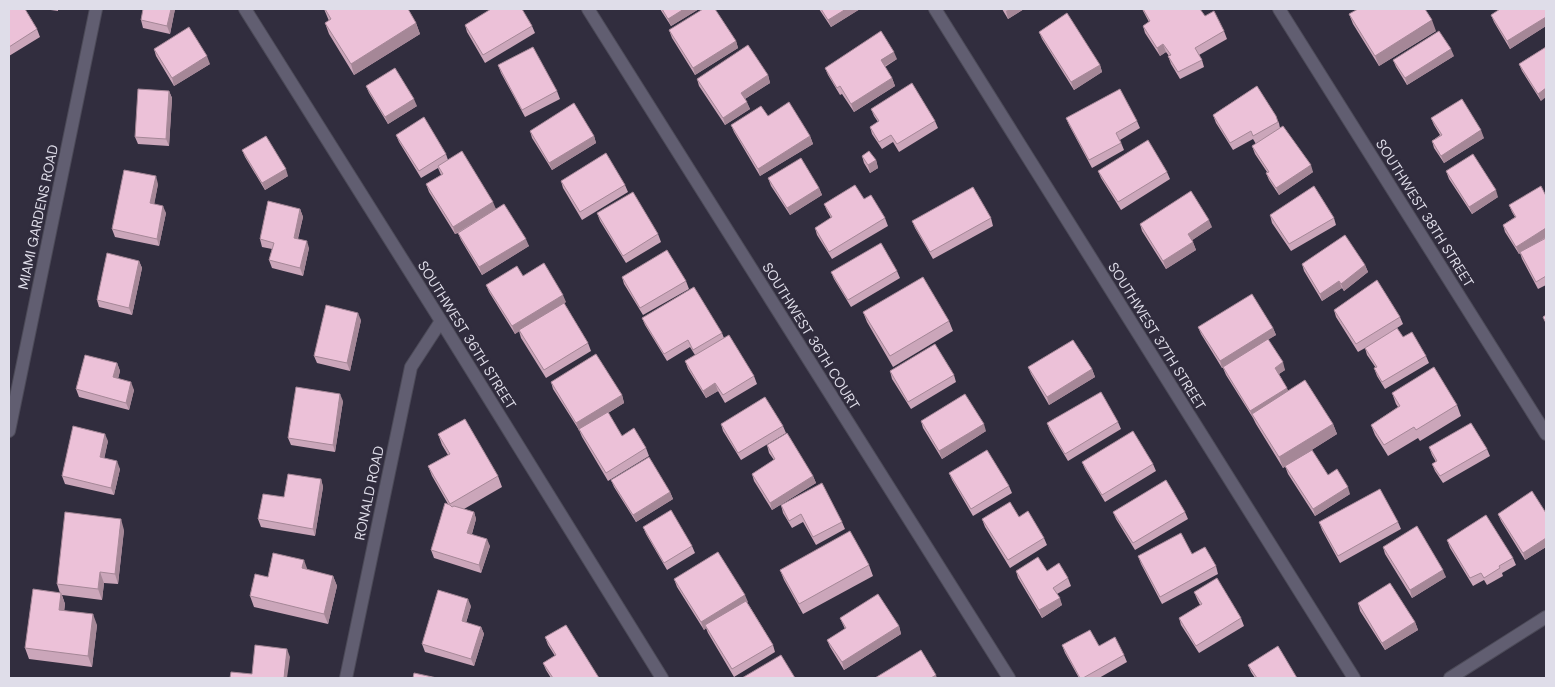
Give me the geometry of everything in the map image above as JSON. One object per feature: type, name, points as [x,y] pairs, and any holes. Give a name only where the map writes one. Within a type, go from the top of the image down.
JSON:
[{"type":"street","name":"MIAMI GARDENS ROAD","points":[[9,431],[96,9]]},
{"type":"street","name":"SOUTHWEST 36TH STREET","points":[[245,9],[662,678]]},
{"type":"street","name":"SOUTHWEST 36TH COURT","points":[[588,9],[1009,678]]},
{"type":"street","name":"SOUTHWEST 37TH STREET","points":[[935,9],[1354,678]]},
{"type":"street","name":"SOUTHWEST 38TH STREET","points":[[1279,9],[1546,434]]},
{"type":"street","name":"RONALD ROAD","points":[[346,678],[411,367],[441,322]]},
{"type":"street","points":[[1450,678],[1546,617]]},
{"type":"building","points":[[9,9],[25,9],[37,29],[9,47]]},
{"type":"building","points":[[143,9],[171,9],[167,26],[141,20]]},
{"type":"building","points":[[325,9],[408,9],[416,23],[351,64],[325,23],[331,19]]},
{"type":"building","points":[[491,9],[522,9],[532,26],[483,55],[465,25]]},
{"type":"building","points":[[662,9],[684,9],[668,19]]},
{"type":"building","points":[[703,9],[715,9],[736,41],[693,68],[669,30]]},
{"type":"building","points":[[821,9],[846,9],[828,20]]},
{"type":"building","points":[[1143,9],[1200,9],[1205,16],[1214,11],[1224,31],[1195,48],[1202,60],[1178,72],[1168,56],[1171,55],[1163,44],[1157,48],[1143,26],[1150,21]]},
{"type":"building","points":[[1358,9],[1425,9],[1432,20],[1375,56],[1349,14]]},
{"type":"building","points":[[1500,9],[1546,9],[1546,17],[1507,41],[1491,15]]},
{"type":"building","points":[[1067,13],[1100,65],[1071,82],[1039,32]]},
{"type":"building","points":[[189,27],[207,56],[172,78],[154,49]]},
{"type":"building","points":[[881,31],[894,52],[881,60],[892,78],[851,104],[840,86],[837,88],[825,68]]},
{"type":"building","points":[[1439,31],[1451,49],[1405,78],[1393,60]]},
{"type":"building","points":[[748,45],[768,75],[741,93],[747,102],[723,118],[697,79]]},
{"type":"building","points":[[533,47],[557,91],[522,110],[498,65]]},
{"type":"building","points":[[1546,47],[1546,88],[1538,94],[1519,64]]},
{"type":"building","points":[[395,68],[414,99],[385,117],[366,86]]},
{"type":"building","points":[[912,83],[935,121],[897,144],[891,135],[879,142],[870,127],[879,121],[871,109]]},
{"type":"building","points":[[1257,86],[1278,122],[1253,136],[1251,131],[1230,143],[1213,115]]},
{"type":"building","points":[[138,89],[169,91],[166,139],[135,137]]},
{"type":"building","points":[[1120,89],[1137,121],[1116,133],[1121,143],[1089,160],[1066,118]]},
{"type":"building","points":[[1462,99],[1481,130],[1441,156],[1432,141],[1442,135],[1431,118]]},
{"type":"building","points":[[789,102],[810,136],[758,169],[731,125],[761,106],[768,116]]},
{"type":"building","points":[[574,103],[594,136],[549,163],[530,131]]},
{"type":"building","points":[[424,117],[446,154],[419,171],[396,135]]},
{"type":"building","points":[[1283,126],[1311,165],[1276,188],[1266,173],[1269,172],[1252,146]]},
{"type":"building","points":[[266,136],[286,169],[262,183],[242,150]]},
{"type":"building","points":[[1148,140],[1167,172],[1118,202],[1098,171]]},
{"type":"building","points":[[462,151],[493,202],[453,227],[426,184],[443,174],[438,166]]},
{"type":"building","points":[[869,151],[876,160],[868,165],[862,156]]},
{"type":"building","points":[[606,153],[625,185],[580,212],[561,181]]},
{"type":"building","points":[[1473,154],[1496,190],[1469,207],[1446,171]]},
{"type":"building","points":[[801,158],[819,188],[787,208],[768,178]]},
{"type":"building","points":[[124,170],[156,176],[150,203],[163,206],[157,239],[112,229]]},
{"type":"building","points":[[855,185],[864,199],[871,195],[885,218],[829,252],[815,228],[832,217],[824,204]]},
{"type":"building","points":[[1314,186],[1334,218],[1289,244],[1270,215]]},
{"type":"building","points":[[1541,186],[1546,196],[1546,228],[1516,247],[1503,225],[1516,217],[1509,205]]},
{"type":"building","points":[[973,187],[991,218],[930,252],[912,221]]},
{"type":"building","points":[[1191,191],[1209,220],[1188,234],[1193,242],[1163,261],[1140,224]]},
{"type":"building","points":[[633,192],[658,234],[623,256],[597,213]]},
{"type":"building","points":[[268,201],[300,209],[294,238],[307,241],[300,268],[269,260],[274,243],[260,239]]},
{"type":"building","points":[[504,204],[526,239],[479,267],[458,233]]},
{"type":"building","points":[[1345,235],[1365,265],[1341,284],[1339,281],[1320,294],[1302,264]]},
{"type":"building","points":[[1546,238],[1546,276],[1536,282],[1520,252]]},
{"type":"building","points":[[881,243],[897,271],[848,300],[831,272]]},
{"type":"building","points":[[667,250],[686,281],[640,308],[622,277]]},
{"type":"building","points":[[107,253],[139,261],[129,308],[97,300]]},
{"type":"building","points":[[544,263],[563,295],[512,326],[486,285],[517,266],[523,276]]},
{"type":"building","points":[[923,277],[949,321],[890,356],[863,312]]},
{"type":"building","points":[[1377,280],[1400,317],[1356,344],[1334,310]]},
{"type":"building","points":[[694,287],[722,333],[693,350],[688,340],[664,354],[642,318]]},
{"type":"building","points":[[1252,294],[1273,328],[1220,361],[1198,327]]},
{"type":"building","points":[[564,303],[588,343],[544,370],[519,330]]},
{"type":"building","points":[[326,305],[358,313],[347,363],[314,356]]},
{"type":"building","points":[[1397,328],[1403,337],[1412,332],[1426,356],[1382,382],[1374,368],[1377,367],[1365,348]]},
{"type":"building","points":[[729,335],[754,376],[723,395],[715,383],[703,391],[685,361]]},
{"type":"building","points":[[1268,339],[1283,362],[1275,368],[1287,388],[1250,411],[1223,367]]},
{"type":"building","points":[[1073,340],[1092,369],[1047,397],[1028,367]]},
{"type":"building","points":[[935,344],[954,375],[908,402],[890,371]]},
{"type":"building","points":[[596,354],[622,395],[576,423],[551,382]]},
{"type":"building","points":[[85,355],[117,363],[113,377],[131,382],[126,403],[76,389]]},
{"type":"building","points":[[1434,367],[1457,405],[1416,430],[1414,427],[1384,445],[1371,425],[1400,406],[1392,393]]},
{"type":"building","points":[[1305,380],[1333,424],[1279,457],[1252,414]]},
{"type":"building","points":[[296,387],[340,394],[333,445],[288,438]]},
{"type":"building","points":[[1101,392],[1118,422],[1065,454],[1047,423]]},
{"type":"building","points":[[965,394],[984,424],[939,451],[921,421]]},
{"type":"building","points":[[765,397],[783,426],[738,453],[721,424]]},
{"type":"building","points":[[608,412],[622,436],[634,428],[646,448],[606,473],[579,429]]},
{"type":"building","points":[[465,419],[498,476],[450,504],[428,466],[450,454],[438,434]]},
{"type":"building","points":[[1471,423],[1487,449],[1440,476],[1432,464],[1437,461],[1429,447]]},
{"type":"building","points":[[73,426],[105,434],[100,457],[117,461],[111,488],[62,476]]},
{"type":"building","points":[[1133,431],[1153,464],[1102,495],[1082,462]]},
{"type":"building","points":[[787,433],[813,476],[770,503],[752,474],[775,459],[767,445]]},
{"type":"building","points":[[987,450],[1009,486],[971,509],[949,473]]},
{"type":"building","points":[[1312,450],[1328,475],[1337,469],[1348,487],[1313,509],[1285,466]]},
{"type":"building","points":[[649,457],[670,492],[633,515],[611,480]]},
{"type":"building","points":[[288,474],[321,479],[313,529],[258,519],[263,494],[284,497]]},
{"type":"building","points":[[1166,480],[1185,512],[1133,543],[1113,512]]},
{"type":"building","points":[[822,483],[842,522],[813,537],[801,514],[789,521],[781,505]]},
{"type":"building","points":[[1380,489],[1398,522],[1338,556],[1319,522]]},
{"type":"building","points":[[1532,491],[1546,513],[1546,538],[1523,553],[1498,514]]},
{"type":"building","points":[[1010,502],[1019,517],[1028,511],[1044,538],[1008,560],[982,519]]},
{"type":"building","points":[[445,503],[452,507],[474,512],[467,533],[487,539],[479,565],[431,550]]},
{"type":"building","points":[[671,510],[692,546],[664,563],[643,527]]},
{"type":"building","points":[[65,512],[121,519],[115,574],[100,572],[98,589],[57,584]]},
{"type":"building","points":[[1486,515],[1513,558],[1484,578],[1481,573],[1470,578],[1447,540]]},
{"type":"building","points":[[1417,526],[1443,570],[1410,590],[1383,547]]},
{"type":"building","points":[[850,531],[869,565],[799,604],[780,570]]},
{"type":"building","points":[[1181,533],[1192,554],[1205,547],[1216,566],[1160,597],[1138,556]]},
{"type":"building","points":[[718,552],[745,595],[701,622],[674,579]]},
{"type":"building","points":[[273,553],[304,560],[302,568],[333,576],[324,614],[250,596],[255,574],[268,577]]},
{"type":"building","points":[[1038,557],[1047,571],[1059,563],[1068,578],[1053,588],[1060,598],[1039,610],[1016,571]]},
{"type":"building","points":[[1217,578],[1241,618],[1196,646],[1179,618],[1202,604],[1194,592]]},
{"type":"building","points":[[1390,583],[1415,622],[1382,643],[1358,603]]},
{"type":"building","points":[[33,589],[61,593],[59,610],[93,614],[88,656],[25,648]]},
{"type":"building","points":[[438,590],[468,599],[462,621],[481,627],[471,659],[422,644]]},
{"type":"building","points":[[878,594],[899,626],[842,662],[827,640],[846,628],[840,618]]},
{"type":"building","points":[[746,601],[773,645],[732,669],[705,625]]},
{"type":"building","points":[[566,625],[599,678],[553,678],[543,663],[556,655],[545,637]]},
{"type":"building","points":[[1090,630],[1099,646],[1115,637],[1124,655],[1080,678],[1062,645]]},
{"type":"building","points":[[255,645],[287,649],[284,678],[230,678],[231,672],[252,674]]},
{"type":"building","points":[[1278,646],[1297,678],[1257,678],[1248,665]]},
{"type":"building","points":[[921,650],[936,675],[931,678],[875,678]]},
{"type":"building","points":[[781,655],[795,678],[742,678]]},
{"type":"building","points":[[414,673],[437,678],[413,678]]}]
